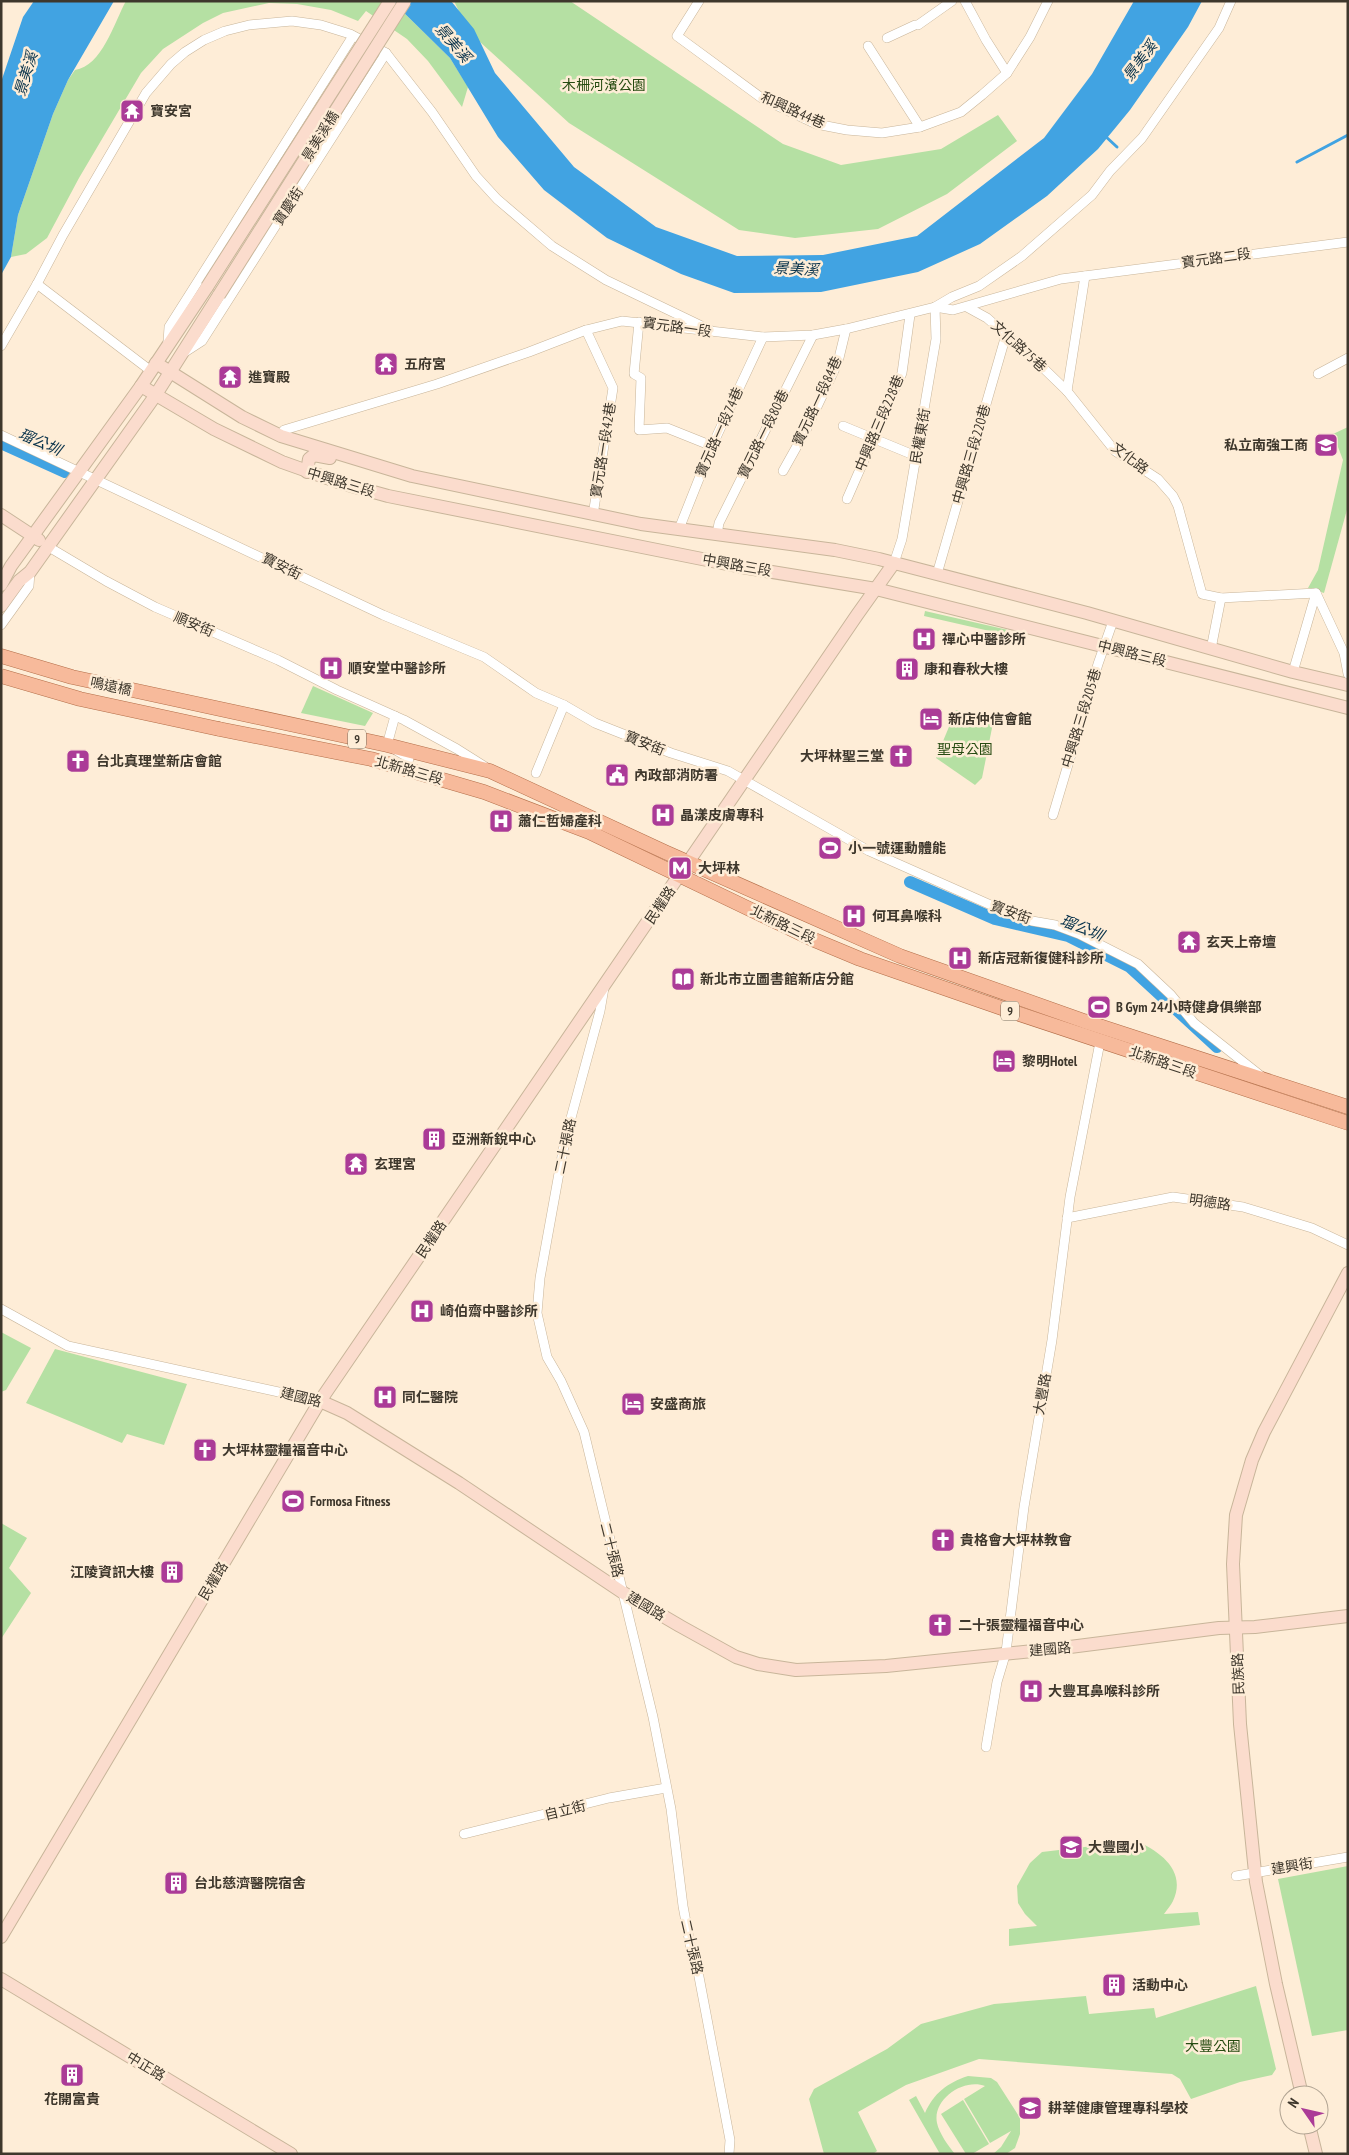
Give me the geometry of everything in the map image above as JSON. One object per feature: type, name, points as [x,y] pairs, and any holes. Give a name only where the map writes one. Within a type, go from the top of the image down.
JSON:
[{"type":"main road","name":"鳴遠橋","points":[[1,656],[72,677],[223,710]]},
{"type":"main road","name":"鳴遠橋","points":[[1,676],[80,699],[219,729]]},
{"type":"main road","name":"北新路三段","points":[[223,710],[387,745],[490,771],[900,956],[1084,1021],[1348,1107]]},
{"type":"main road","name":"北新路三段","points":[[219,729],[371,759],[484,792],[555,819],[681,875],[812,939],[860,959],[1100,1042],[1348,1123]]},
{"type":"street","name":"景美溪橋","points":[[168,347],[390,1]]},
{"type":"street","name":"景美溪橋","points":[[219,295],[405,1]]},
{"type":"street","name":"和興路44巷","points":[[699,1],[677,36],[763,99],[816,124],[847,130],[882,133],[920,127],[961,112],[1007,73],[1030,38],[1048,1]]},
{"type":"street","points":[[887,38],[916,25],[952,1]]},
{"type":"street","points":[[965,1],[986,40],[1007,73]]},
{"type":"street","points":[[935,307],[952,297],[979,286],[1022,256],[1092,195],[1110,171],[1142,138],[1219,28],[1232,1]]},
{"type":"street","points":[[1,346],[63,234],[146,93],[171,64],[204,40],[249,24],[275,21],[315,24],[353,36],[386,53],[432,112],[476,176],[511,211],[552,246],[606,280],[716,333]]},
{"type":"street","points":[[1,585],[6,569],[80,472],[168,347],[169,327],[353,36]]},
{"type":"street","points":[[868,46],[920,127]]},
{"type":"street","name":"寶慶街","points":[[183,353],[202,341],[386,53]]},
{"type":"street","name":"寶元路二段","points":[[1086,276],[1239,254],[1348,242]]},
{"type":"street","points":[[1067,391],[1086,276]]},
{"type":"street","name":"寶元路一段","points":[[281,436],[284,430],[437,384],[586,330],[622,321],[763,337],[813,335],[910,315],[935,307],[953,310],[967,307],[1061,279],[1086,276]]},
{"type":"street","points":[[37,284],[154,367]]},
{"type":"street","name":"寶慶街","points":[[1,606],[20,581],[30,572],[155,396],[219,295]]},
{"type":"street","name":"民權東街","points":[[894,563],[902,539],[936,340],[935,307]]},
{"type":"street","name":"文化路75巷","points":[[967,307],[987,318],[1067,391]]},
{"type":"street","name":"中興路三段228巷","points":[[846,499],[902,373],[910,315]]},
{"type":"street","points":[[639,322],[634,374],[641,378],[639,430],[667,428],[712,446]]},
{"type":"street","name":"寶元路一段84巷","points":[[783,471],[806,430],[838,362],[846,329]]},
{"type":"street","name":"寶元路一段42巷","points":[[586,330],[613,388],[592,515]]},
{"type":"street","name":"寶元路一段80巷","points":[[717,534],[719,523],[813,335]]},
{"type":"street","name":"中興路三段220巷","points":[[937,574],[1006,335]]},
{"type":"street","name":"寶元路一段74巷","points":[[679,529],[712,446],[763,337]]},
{"type":"street","points":[[1318,374],[1348,358]]},
{"type":"street","name":"中興路三段","points":[[154,367],[170,373],[242,417],[281,436],[392,470],[592,515],[835,550],[894,563],[1293,672],[1348,685]]},
{"type":"street","name":"中興路三段","points":[[141,386],[155,396],[244,445],[307,472],[388,496],[570,531],[615,543],[742,567],[876,589],[1348,708]]},
{"type":"street","name":"文化路","points":[[1067,391],[1115,451],[1158,479],[1173,496],[1178,506],[1202,594],[1221,598],[1316,593]]},
{"type":"street","points":[[843,426],[911,454],[917,453]]},
{"type":"street","name":"寶安街","points":[[1,435],[383,615],[484,658],[536,693],[564,705],[595,722],[671,753],[728,771],[869,851],[1011,914],[1032,921],[1054,925],[1079,934],[1138,964],[1170,995],[1194,1023],[1265,1079]]},
{"type":"street","points":[[307,472],[309,459],[314,455],[378,474],[392,470]]},
{"type":"street","name":"順安街","points":[[1,515],[106,581],[155,607],[278,660],[337,690],[395,716],[457,749],[490,771]]},
{"type":"street","name":"民權路","points":[[1,1937],[320,1401],[894,563]]},
{"type":"street","points":[[1,625],[29,586],[30,572]]},
{"type":"street","points":[[1293,672],[1316,593]]},
{"type":"street","points":[[1316,593],[1344,653],[1348,674]]},
{"type":"street","points":[[1211,649],[1221,598]]},
{"type":"street","name":"中興路三段205巷","points":[[1053,815],[1070,751],[1098,664],[1114,622]]},
{"type":"street","points":[[536,773],[564,705]]},
{"type":"street","points":[[395,716],[387,745],[409,758],[407,768]]},
{"type":"street","name":"二十張路","points":[[605,985],[600,1011],[565,1140],[540,1278],[537,1313],[547,1357],[561,1381],[584,1432],[652,1717],[671,1809],[683,1906],[691,1949],[696,1961],[730,2140],[728,2154]]},
{"type":"street","name":"大豐路","points":[[986,1747],[997,1682],[1006,1652],[1024,1507],[1052,1340],[1067,1218],[1100,1042]]},
{"type":"street","name":"明德路","points":[[1067,1218],[1173,1197],[1243,1207],[1312,1228],[1348,1245]]},
{"type":"street","name":"民族路","points":[[1300,2085],[1276,1984],[1255,1871],[1240,1724],[1233,1564],[1236,1515],[1252,1460],[1264,1432],[1348,1273]]},
{"type":"street","name":"建國路","points":[[1,1309],[68,1346],[320,1401],[348,1413],[622,1592],[736,1657],[768,1665],[796,1670],[886,1666],[1006,1652],[1071,1647],[1236,1626],[1255,1627],[1348,1616]]},
{"type":"street","name":"自立街","points":[[464,1834],[609,1798],[666,1788]]},
{"type":"street","name":"建興街","points":[[1236,1876],[1255,1871],[1348,1857]]},
{"type":"street","name":"中正路","points":[[1,1979],[291,2154]]},
{"type":"street","points":[[1311,2135],[1316,2154]]},
{"type":"green space","points":[[126,1],[387,1],[395,4],[450,58],[468,87],[462,107],[428,61],[407,39],[366,11],[358,21],[331,10],[297,4],[269,3],[223,13],[203,23],[163,49],[141,73],[79,178],[47,238],[26,254],[11,257],[18,215],[53,114],[68,80],[75,70],[93,61],[100,52]]},
{"type":"green space","name":"木柵河濱公園","points":[[454,1],[570,1],[783,144],[841,165],[941,149],[998,115],[1017,141],[947,194],[878,229],[795,238],[739,230],[569,123],[469,32]]},
{"type":"green space","points":[[1348,427],[1348,506],[1324,593],[1308,588],[1318,570],[1343,460],[1333,434]]},
{"type":"green space","points":[[925,611],[1008,630],[1007,635],[924,616]]},
{"type":"green space","points":[[313,686],[373,713],[365,726],[301,713]]},
{"type":"green space","name":"聖母公園","points":[[956,710],[994,718],[982,778],[975,785],[936,758]]},
{"type":"green space","points":[[1,1332],[31,1348],[6,1390],[1,1392]]},
{"type":"green space","points":[[55,1349],[187,1384],[164,1445],[127,1434],[122,1443],[26,1403]]},
{"type":"green space","points":[[1,1523],[27,1538],[9,1568],[31,1593],[1,1639]]},
{"type":"green space","points":[[1136,1841],[1162,1856],[1174,1871],[1176,1890],[1173,1901],[1164,1914],[1198,1912],[1200,1925],[1009,1946],[1009,1929],[1037,1926],[1025,1914],[1018,1903],[1017,1886],[1030,1863],[1042,1852]]},
{"type":"green space","points":[[1348,1866],[1348,2030],[1312,2036],[1278,1879]]},
{"type":"green space","name":"大豐公園","points":[[1256,1986],[1276,2069],[1272,2075],[1240,2082],[1191,2099],[1180,2079],[1172,2074],[979,2059],[906,2085],[858,2112],[877,2151],[873,2154],[824,2154],[809,2099],[814,2089],[887,2049],[921,2024],[994,2004],[1086,1996],[1089,2014],[1154,2008],[1156,2018]]},
{"type":"green space","points":[[968,2076],[991,2078],[997,2082],[1020,2118],[1020,2134],[1015,2148],[1006,2154],[993,2154],[1001,2147],[1011,2131],[990,2143],[964,2099],[985,2086],[977,2084],[959,2088],[944,2099],[939,2106],[937,2114],[938,2127],[955,2154],[940,2154],[909,2100],[916,2096],[925,2113],[937,2094],[954,2082]]},
{"type":"green space","points":[[963,2100],[989,2144],[972,2154],[966,2154],[941,2114]]},
{"type":"water","name":"景美溪","points":[[34,1],[114,1],[68,80],[53,114],[18,215],[11,257],[1,275],[1,82],[23,17]]},
{"type":"water","name":"景美溪","points":[[387,1],[451,1],[474,29],[495,73],[574,167],[656,227],[737,256],[823,255],[917,236],[1044,138],[1092,74],[1134,1],[1202,1],[1188,27],[1130,110],[1098,149],[1047,196],[980,244],[918,272],[821,292],[734,293],[681,274],[607,238],[544,190],[498,137],[450,58],[395,4]]},
{"type":"waterway","points":[[1104,135],[1117,147]]},
{"type":"waterway","points":[[1297,162],[1348,135]]},
{"type":"waterway","name":"瑠公圳","points":[[1,443],[65,472]]},
{"type":"waterway","name":"瑠公圳","points":[[910,882],[995,919],[1068,936],[1130,967],[1217,1047]]},
{"type":"place","name":"寶安宮","points":[[132,111]]},
{"type":"place","name":"五府宮","points":[[386,364]]},
{"type":"place","name":"進寶殿","points":[[230,377]]},
{"type":"place","name":"私立南強工商","points":[[1326,445]]},
{"type":"place","name":"禪心中醫診所","points":[[924,639]]},
{"type":"place","name":"順安堂中醫診所","points":[[331,668]]},
{"type":"place","name":"康和春秋大樓","points":[[907,669]]},
{"type":"place","name":"新店仲信會館","points":[[931,719]]},
{"type":"place","name":"大坪林聖三堂","points":[[901,756]]},
{"type":"place","name":"台北真理堂新店會館","points":[[78,761]]},
{"type":"place","name":"內政部消防署","points":[[617,775]]},
{"type":"place","name":"晶漾皮膚專科","points":[[663,815]]},
{"type":"place","name":"蕭仁哲婦產科","points":[[501,821]]},
{"type":"place","name":"小一號運動體能","points":[[830,848]]},
{"type":"place","name":"大坪林","points":[[680,868]]},
{"type":"place","name":"何耳鼻喉科","points":[[854,916]]},
{"type":"place","name":"玄天上帝壇","points":[[1189,942]]},
{"type":"place","name":"新店冠新復健科診所","points":[[960,958]]},
{"type":"place","name":"新北市立圖書館新店分館","points":[[683,979]]},
{"type":"place","name":"B Gym 24小時健身俱樂部","points":[[1099,1007]]},
{"type":"place","name":"黎明Hotel","points":[[1004,1061]]},
{"type":"place","name":"亞洲新銳中心","points":[[434,1139]]},
{"type":"place","name":"玄理宮","points":[[356,1164]]},
{"type":"place","name":"崎伯齋中醫診所","points":[[422,1311]]},
{"type":"place","name":"同仁醫院","points":[[385,1397]]},
{"type":"place","name":"安盛商旅","points":[[633,1404]]},
{"type":"place","name":"大坪林靈糧福音中心","points":[[205,1450]]},
{"type":"place","name":"Formosa Fitness","points":[[293,1501]]},
{"type":"place","name":"貴格會大坪林教會","points":[[943,1540]]},
{"type":"place","name":"江陵資訊大樓","points":[[172,1572]]},
{"type":"place","name":"二十張靈糧福音中心","points":[[940,1625]]},
{"type":"place","name":"大豐耳鼻喉科診所","points":[[1031,1691]]},
{"type":"place","name":"大豐國小","points":[[1071,1847]]},
{"type":"place","name":"台北慈濟醫院宿舍","points":[[176,1883]]},
{"type":"place","name":"活動中心","points":[[1114,1985]]},
{"type":"place","name":"花開富貴","points":[[72,2075]]},
{"type":"place","name":"耕莘健康管理專科學校","points":[[1030,2108]]}]
